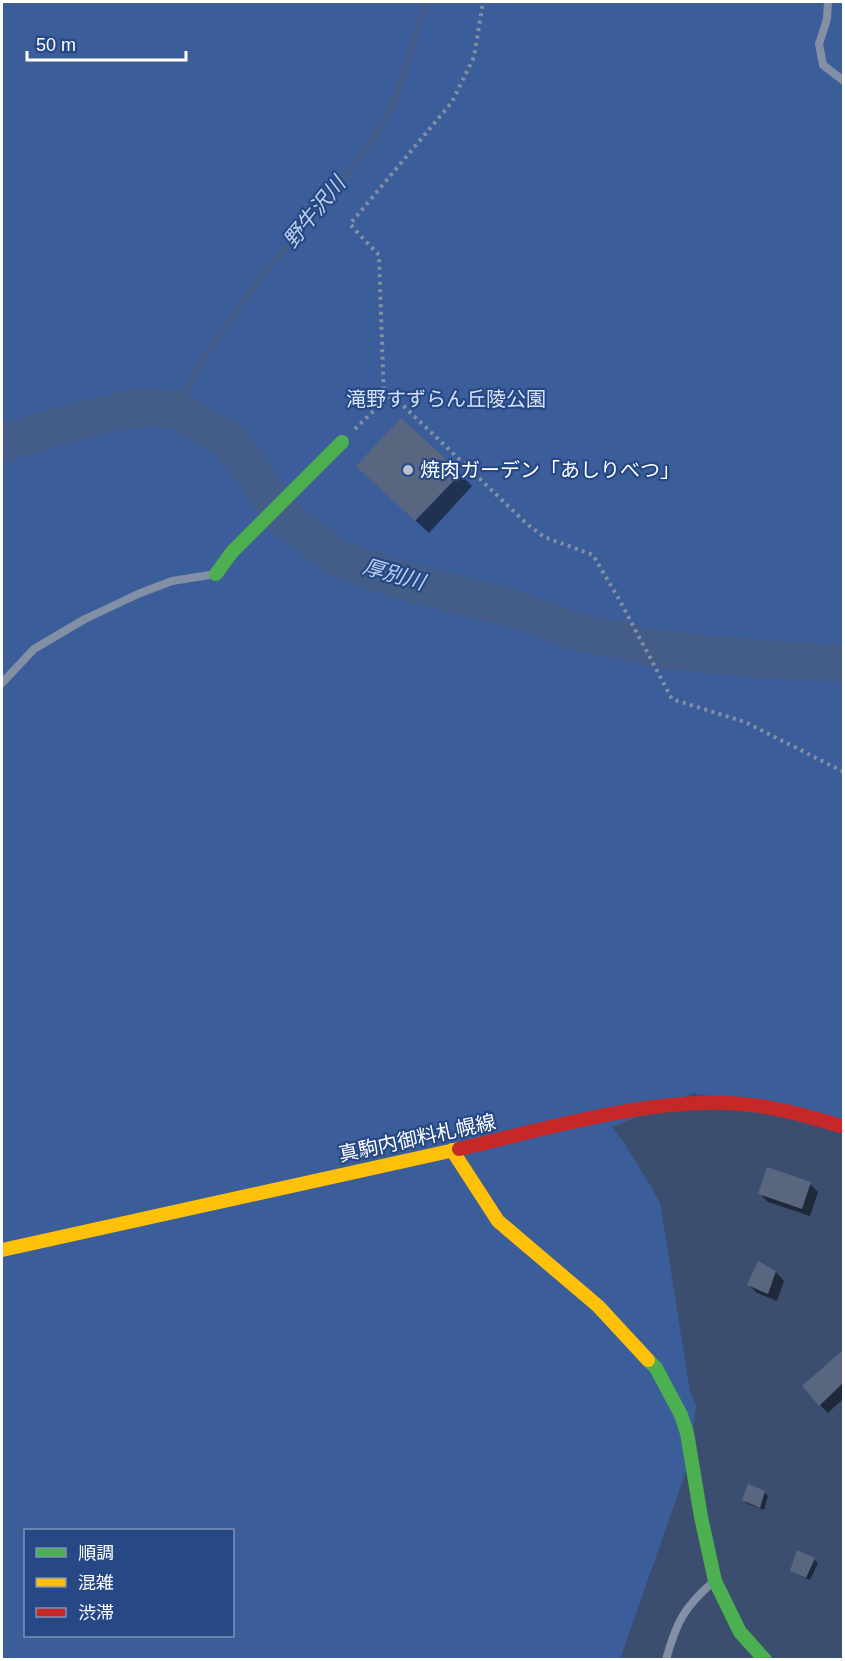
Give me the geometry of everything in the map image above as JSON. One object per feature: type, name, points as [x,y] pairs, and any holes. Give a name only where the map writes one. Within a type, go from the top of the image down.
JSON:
[{"type":"main road","points":[[216,574],[232,552],[342,442]]},
{"type":"main road","name":"真駒内御料札幌線","points":[[2,1250],[620,1113],[680,1105],[742,1104],[811,1116],[843,1127]]},
{"type":"main road","points":[[452,1150],[498,1221],[598,1306],[656,1368],[681,1414],[687,1433],[701,1517],[715,1581],[740,1632],[765,1659]]},
{"type":"lane","points":[[828,2],[827,19],[819,44],[823,65],[843,81]]},
{"type":"lane","points":[[2,683],[34,649],[85,619],[172,581],[216,574]]},
{"type":"lane","points":[[666,1659],[679,1619],[700,1593],[715,1581]]},
{"type":"path","points":[[384,401],[379,255],[350,224],[452,102],[474,57],[483,2]]},
{"type":"path","points":[[342,442],[391,394],[527,524],[544,537],[593,555],[672,699],[745,722],[843,772]]},
{"type":"green space","name":"滝野すずらん丘陵公園","points":[[2,2],[843,2],[843,1127],[821,1116],[693,1093],[612,1127],[660,1202],[690,1392],[696,1405],[690,1460],[620,1659],[2,1660]]},
{"type":"building","name":"焼肉ガーデン「あしりべつ」","points":[[401,418],[461,473],[415,521],[356,466]]},
{"type":"building","points":[[767,1167],[811,1182],[802,1209],[758,1194]]},
{"type":"building","points":[[758,1261],[776,1271],[768,1294],[747,1285]]},
{"type":"building","points":[[844,1349],[844,1382],[819,1406],[802,1386]]},
{"type":"building","points":[[748,1484],[765,1491],[760,1508],[742,1500]]},
{"type":"building","points":[[797,1550],[815,1558],[806,1578],[790,1571]]},
{"type":"waterway","name":"野牛沢川","points":[[178,410],[180,400],[207,353],[258,281],[338,186],[374,139],[396,98],[426,2]]},
{"type":"waterway","name":"厚別川","points":[[2,443],[85,419],[140,407],[178,410],[231,442],[285,518],[339,559],[394,578],[514,609],[575,631],[666,650],[760,659],[844,663]]},
{"type":"traffic: fast","points":[[216,574],[232,552],[342,442]]},
{"type":"traffic: fast","points":[[648,1360],[656,1368],[681,1415],[687,1433],[701,1517],[715,1581],[740,1632],[765,1660]]},
{"type":"traffic: slow","points":[[2,1250],[459,1149]]},
{"type":"traffic: slow","points":[[452,1150],[498,1221],[598,1306],[648,1360]]},
{"type":"traffic: jam","points":[[459,1149],[600,1116],[673,1105],[708,1103],[768,1107],[844,1127]]},
{"type":"place","name":"焼肉ガーデン「あしりべつ」","points":[[408,470]]}]
